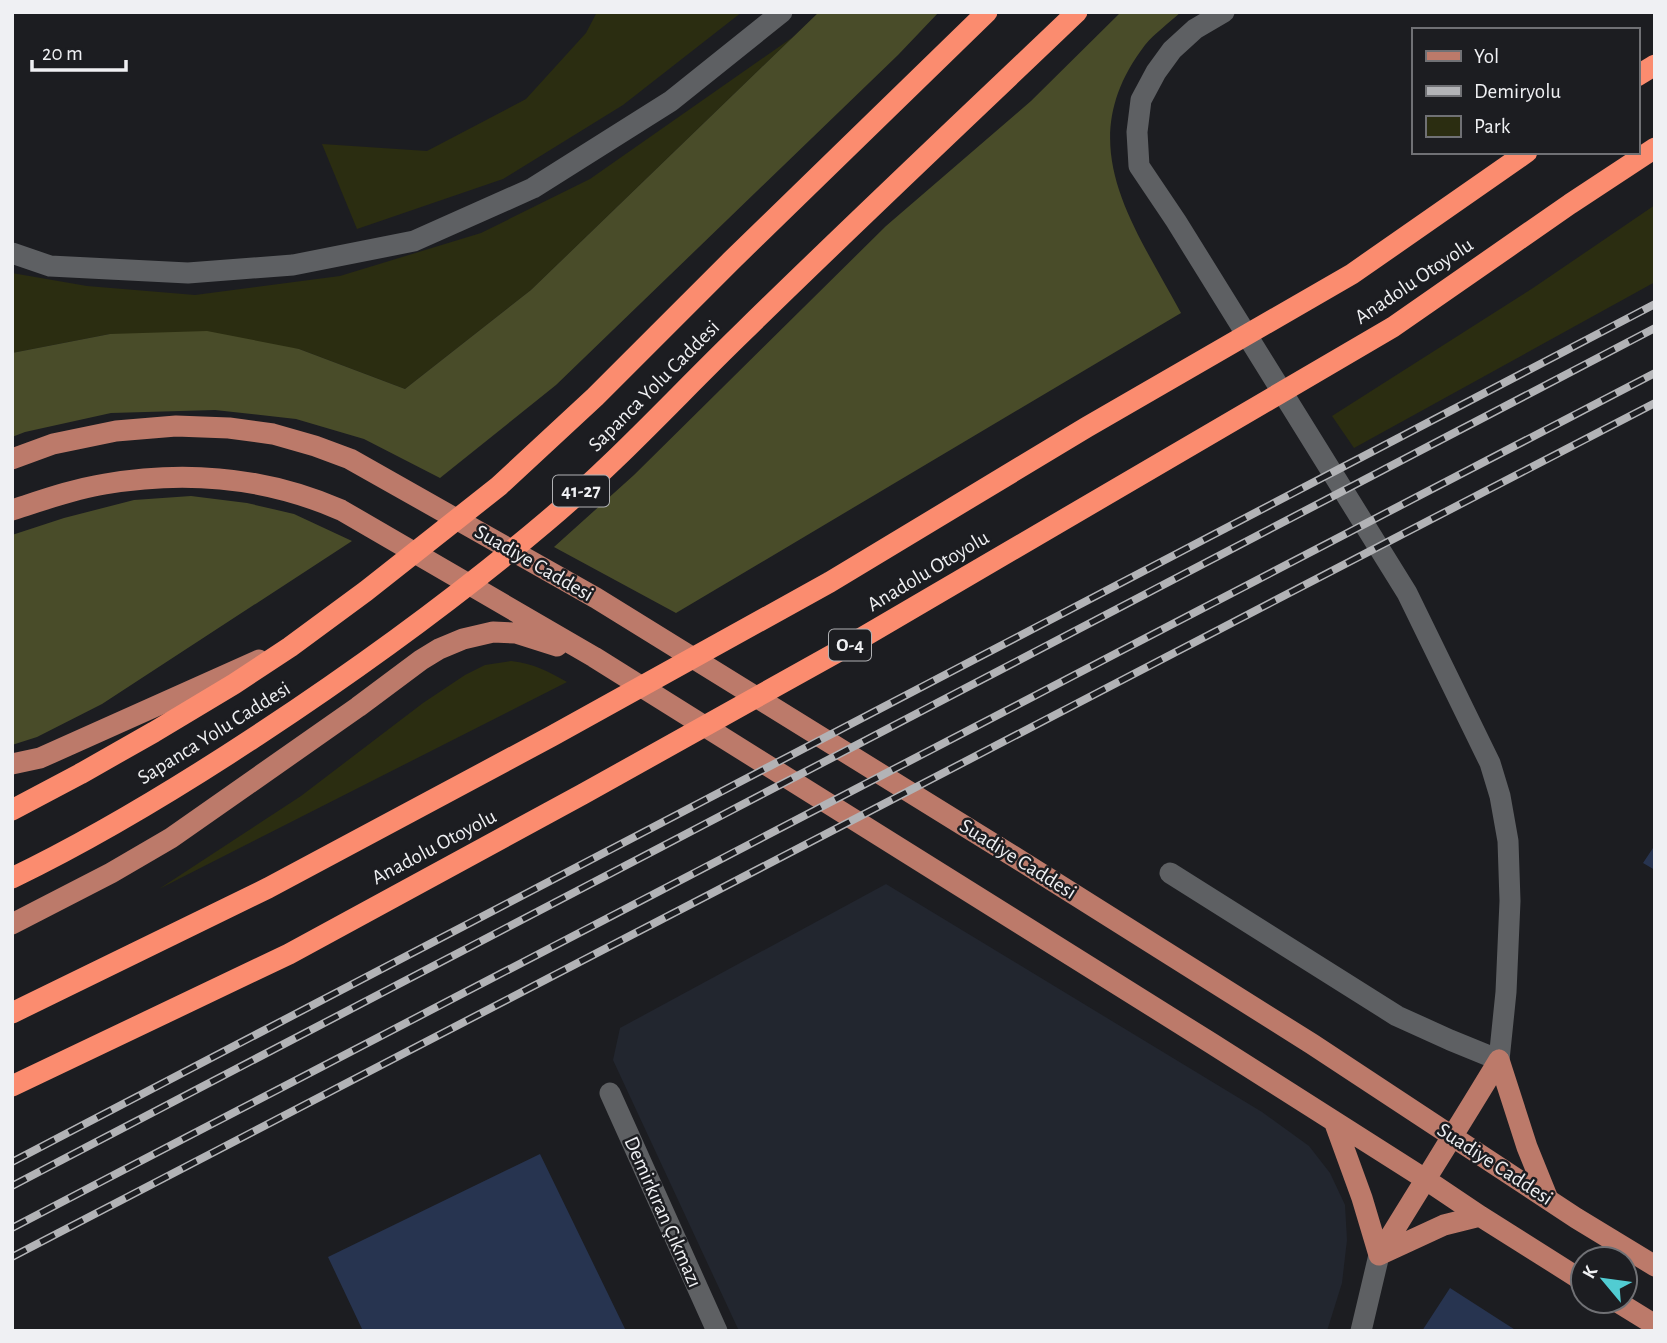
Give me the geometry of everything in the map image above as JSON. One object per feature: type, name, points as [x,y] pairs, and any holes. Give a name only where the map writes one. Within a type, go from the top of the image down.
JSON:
[{"type":"highway","name":"Sapanca Yolu Caddesi","points":[[12,810],[155,732],[290,647],[499,486],[596,397],[740,252],[987,12]]},
{"type":"highway","name":"Sapanca Yolu Caddesi","points":[[12,878],[74,846],[226,756],[339,682],[456,596],[549,519],[636,440],[743,331],[1077,12]]},
{"type":"highway","points":[[1639,75],[1655,65]]},
{"type":"highway","name":"Anadolu Otoyolu","points":[[12,1086],[289,954],[842,650],[1393,327],[1655,148]]},
{"type":"highway","name":"Anadolu Otoyolu","points":[[12,1013],[268,888],[552,736],[830,582],[1087,427],[1352,274],[1524,154]]},
{"type":"main road","name":"Suadiye Caddesi","points":[[12,459],[53,444],[116,431],[176,426],[229,428],[274,435],[350,459],[596,598],[1312,1044],[1655,1266]]},
{"type":"main road","points":[[12,510],[104,484],[156,478],[206,477],[286,490],[341,510],[594,657],[1211,1042],[1569,1272]]},
{"type":"main road","points":[[12,924],[111,873],[171,838],[439,649],[463,639],[493,632],[516,633],[594,657]]},
{"type":"main road","points":[[12,764],[40,758],[290,647]]},
{"type":"main road","points":[[1379,1255],[1499,1060]]},
{"type":"main road","points":[[1499,1060],[1527,1147],[1548,1199]]},
{"type":"main road","points":[[1334,1121],[1379,1255]]},
{"type":"main road","points":[[1379,1255],[1444,1225],[1480,1216]]},
{"type":"main road","points":[[1639,1315],[1655,1325]]},
{"type":"street","points":[[12,253],[50,265],[188,273],[293,265],[414,241],[533,188],[671,101],[782,12]]},
{"type":"street","points":[[1170,873],[1397,1016],[1499,1060],[1506,992],[1510,901],[1508,841],[1500,796],[1490,763],[1407,593],[1176,221],[1139,166],[1137,132],[1140,100],[1172,50],[1195,29],[1224,12]]},
{"type":"street","name":"Demirkıran Çıkmazı","points":[[610,1093],[717,1331]]},
{"type":"street","points":[[1361,1331],[1379,1255]]},
{"type":"shaded area","points":[[886,884],[1262,1112],[1309,1146],[1330,1173],[1345,1205],[1347,1240],[1342,1283],[1327,1331],[739,1331],[613,1060],[620,1028]]},
{"type":"green space","points":[[597,12],[742,12],[623,105],[503,179],[357,229],[322,144],[427,151],[526,99],[586,33]]},
{"type":"green space","points":[[819,12],[939,12],[898,55],[556,385],[440,478],[364,439],[296,419],[215,410],[111,413],[12,437],[12,353],[110,334],[207,331],[299,349],[405,389],[531,290]]},
{"type":"green space","points":[[1121,12],[1181,12],[1145,45],[1123,81],[1112,115],[1111,149],[1116,182],[1128,214],[1181,313],[676,613],[554,547],[634,475],[886,226],[1031,101]]},
{"type":"green space","points":[[793,37],[531,290],[405,389],[299,349],[110,334],[12,353],[12,273],[87,286],[195,295],[340,276],[481,233],[590,179]]},
{"type":"green space","points":[[1655,205],[1655,282],[1354,448],[1332,416],[1533,288]]},
{"type":"green space","points":[[191,496],[247,503],[294,514],[352,541],[102,704],[37,737],[12,745],[12,535],[134,500]]},
{"type":"green space","points":[[511,661],[540,668],[567,682],[159,889],[301,796],[423,703],[465,675],[485,665]]},
{"type":"building","points":[[1655,845],[1655,870],[1643,863]]},
{"type":"building","points":[[540,1154],[626,1331],[363,1331],[328,1257]]},
{"type":"building","points":[[1450,1288],[1506,1324],[1517,1331],[1422,1331]]},
{"type":"railway","points":[[12,1162],[1655,304]]},
{"type":"railway","points":[[12,1186],[1655,328]]},
{"type":"railway","points":[[12,1228],[1655,373]]},
{"type":"railway","points":[[12,1257],[1655,403]]}]
